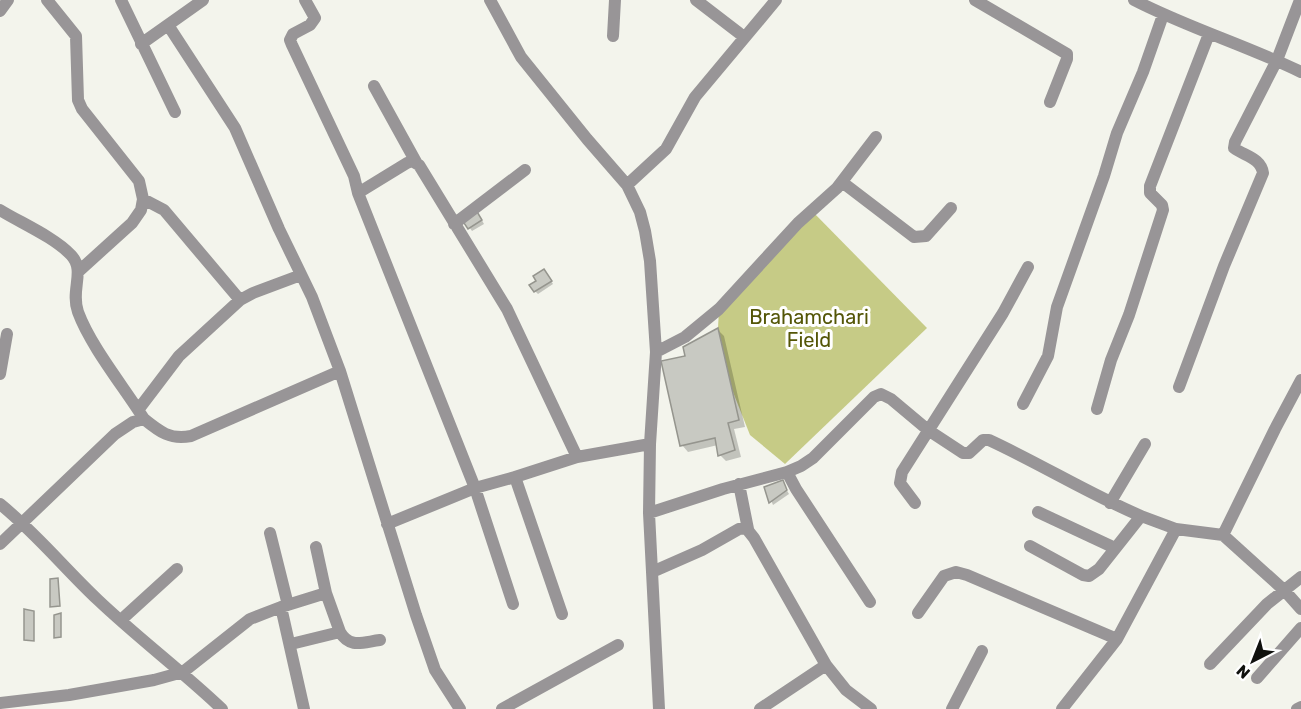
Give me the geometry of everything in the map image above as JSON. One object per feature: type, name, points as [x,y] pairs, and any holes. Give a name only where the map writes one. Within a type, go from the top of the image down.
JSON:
[{"type":"street","points":[[0,11],[8,0]]},
{"type":"street","points":[[47,0],[75,36],[78,100],[82,109],[139,181],[143,199],[141,210],[132,223],[79,271],[74,291],[78,312],[103,357],[141,414],[167,436],[179,438],[191,436],[340,371]]},
{"type":"street","points":[[121,0],[175,112]]},
{"type":"street","points":[[141,44],[203,0]]},
{"type":"street","points":[[305,0],[315,18],[310,25],[293,34],[290,40],[347,162],[475,488],[513,604]]},
{"type":"street","points":[[490,0],[521,57],[627,185],[640,212],[650,261],[656,352],[650,444],[649,513],[659,709]]},
{"type":"street","points":[[613,36],[615,0]]},
{"type":"street","points":[[696,0],[739,33]]},
{"type":"street","points":[[627,185],[666,149],[695,97],[776,0]]},
{"type":"street","points":[[975,0],[1067,54],[1050,102]]},
{"type":"street","points":[[1134,0],[1163,15],[1277,60],[1301,72]]},
{"type":"street","points":[[1179,387],[1224,266],[1263,173],[1260,164],[1237,151],[1234,145],[1277,60],[1300,0]]},
{"type":"street","points":[[1023,404],[1048,356],[1057,307],[1104,176],[1109,155],[1143,72],[1163,15]]},
{"type":"street","points":[[168,25],[235,128],[312,297],[340,371],[435,670],[460,709]]},
{"type":"street","points":[[1097,409],[1111,360],[1129,315],[1162,215],[1162,206],[1150,193],[1150,186],[1209,34]]},
{"type":"street","points":[[374,86],[416,162],[507,309],[577,457]]},
{"type":"street","points":[[656,352],[685,337],[719,309],[798,223],[842,182],[876,136]]},
{"type":"street","points":[[358,193],[406,163],[416,162]]},
{"type":"street","points":[[454,224],[525,170]]},
{"type":"street","points":[[842,182],[914,237],[926,236],[951,208]]},
{"type":"street","points":[[143,199],[164,210],[240,300]]},
{"type":"street","points":[[0,210],[70,254],[79,271]]},
{"type":"street","points":[[915,503],[900,483],[900,478],[1003,313],[1028,267]]},
{"type":"street","points":[[0,544],[115,434],[141,414],[179,356],[240,300],[301,275]]},
{"type":"street","points":[[0,374],[7,334]]},
{"type":"street","points":[[1223,536],[1301,380]]},
{"type":"street","points":[[649,513],[739,484],[787,472],[813,458],[877,394],[891,399],[928,430],[966,454],[983,440],[989,440],[1078,484],[1110,503],[1141,516],[1176,529],[1223,536],[1285,591],[1301,609]]},
{"type":"street","points":[[387,524],[475,488],[577,457],[650,444]]},
{"type":"street","points":[[1110,503],[1144,444]]},
{"type":"street","points":[[787,472],[870,602]]},
{"type":"street","points":[[515,477],[562,614]]},
{"type":"street","points":[[739,484],[748,529],[826,665],[846,690],[871,709]]},
{"type":"street","points":[[0,504],[22,522],[98,600],[183,672],[222,709]]},
{"type":"street","points":[[1038,512],[1115,548]]},
{"type":"street","points":[[1030,546],[1083,575],[1089,576],[1099,569],[1141,516]]},
{"type":"street","points":[[652,572],[702,550],[743,527],[748,529]]},
{"type":"street","points":[[1062,709],[1117,639],[1176,529]]},
{"type":"street","points":[[270,533],[303,709]]},
{"type":"street","points":[[316,547],[326,593],[345,640],[353,644],[380,639]]},
{"type":"street","points":[[121,620],[177,569]]},
{"type":"street","points":[[918,613],[944,576],[956,572],[1117,639]]},
{"type":"street","points":[[1210,664],[1267,604],[1301,577]]},
{"type":"street","points":[[0,703],[69,695],[144,682],[183,672],[250,620],[326,593]]},
{"type":"street","points":[[1257,678],[1301,628]]},
{"type":"street","points":[[291,644],[340,632]]},
{"type":"street","points":[[502,709],[618,645]]},
{"type":"street","points":[[952,709],[982,651]]},
{"type":"street","points":[[760,709],[826,665]]},
{"type":"green space","name":"Brahamchari Field","points":[[811,210],[927,328],[785,464],[750,435],[731,387],[718,328],[719,309]]},
{"type":"building","points":[[476,210],[482,220],[468,229],[462,220]]},
{"type":"building","points":[[544,269],[552,281],[534,292],[529,285],[536,281],[533,276]]},
{"type":"building","points":[[718,328],[739,420],[728,423],[735,450],[718,456],[715,438],[680,446],[661,361],[685,356],[683,347]]},
{"type":"building","points":[[783,480],[787,490],[769,503],[764,487]]},
{"type":"building","points":[[58,578],[60,606],[50,607],[50,579]]},
{"type":"building","points":[[24,609],[34,611],[34,641],[24,640]]},
{"type":"building","points":[[61,613],[61,637],[54,638],[54,615]]}]
